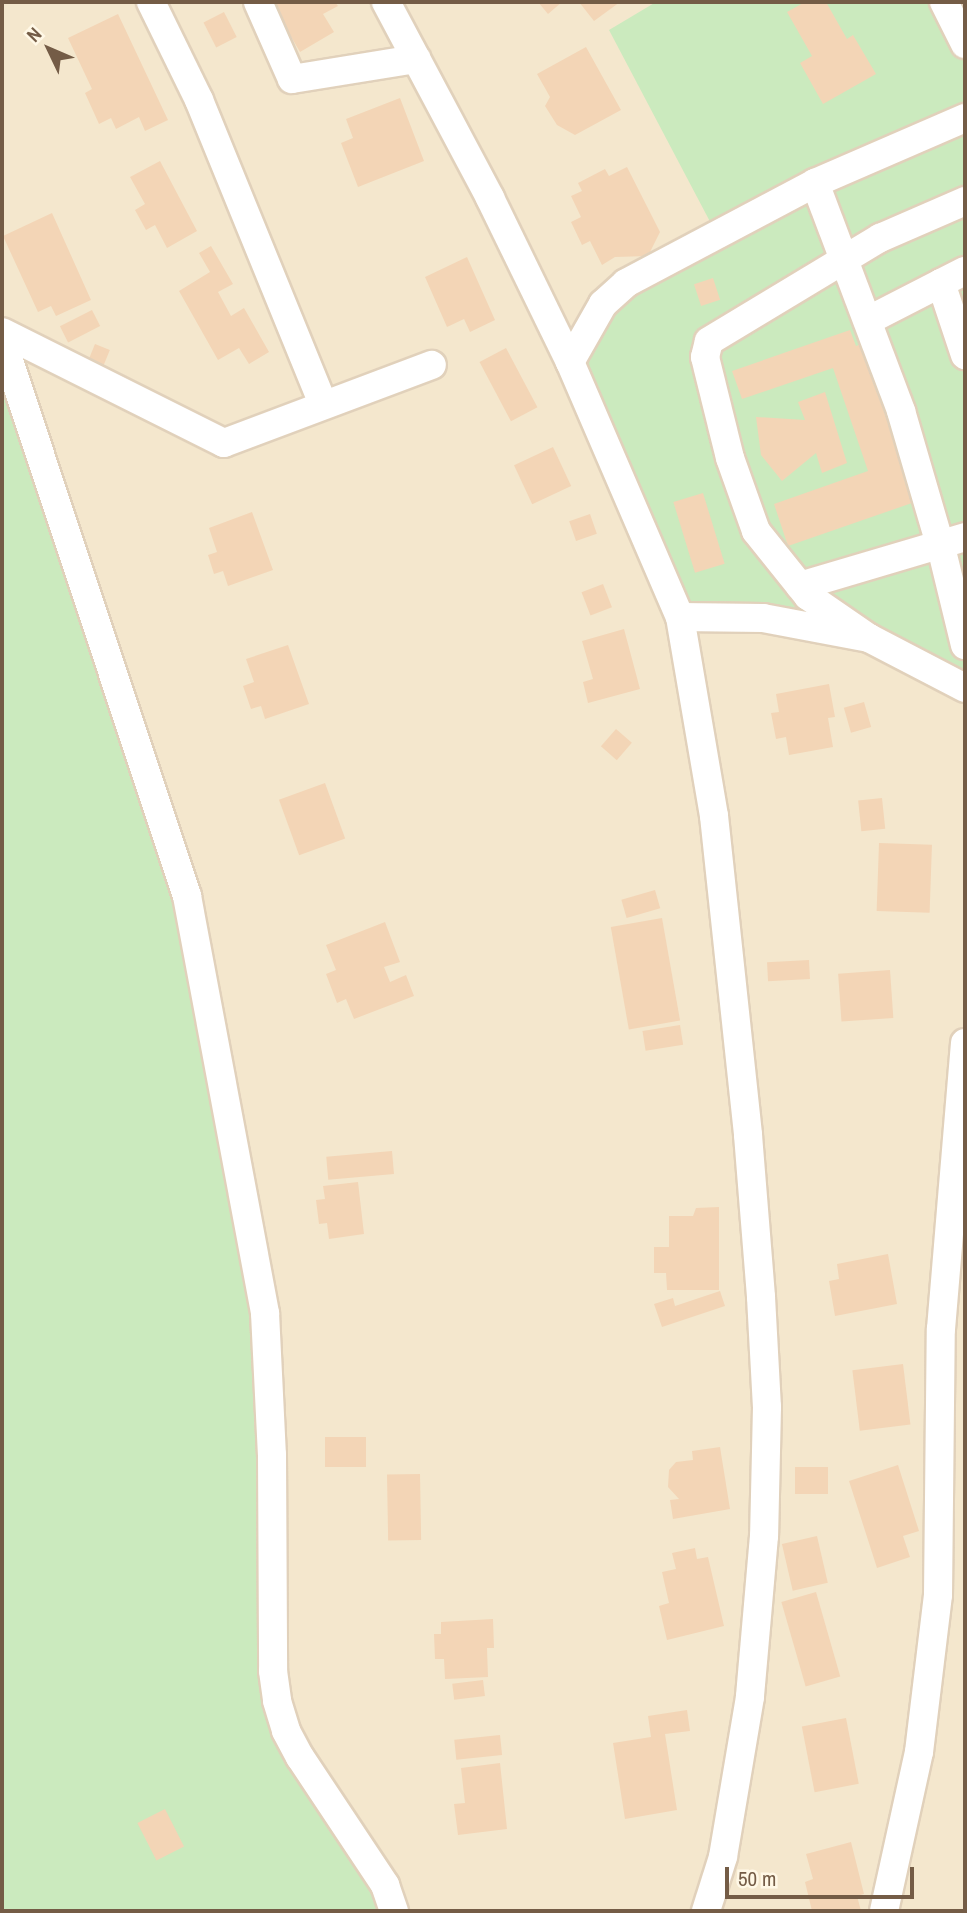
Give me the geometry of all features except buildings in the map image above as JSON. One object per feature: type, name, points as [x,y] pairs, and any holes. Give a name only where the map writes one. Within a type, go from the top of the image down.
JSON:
[{"type":"street","points":[[151,2],[199,100],[323,404]]},
{"type":"street","points":[[258,2],[292,79],[415,59]]},
{"type":"street","points":[[386,2],[490,198],[570,362],[680,617],[716,830],[749,1148],[767,1407],[764,1536],[751,1697],[723,1857],[706,1911]]},
{"type":"street","points":[[944,2],[965,44]]},
{"type":"street","points":[[570,362],[603,304],[626,283],[815,183],[965,118]]},
{"type":"street","points":[[815,183],[953,540],[965,645]]},
{"type":"street","points":[[965,201],[880,239],[709,341],[705,357],[730,458],[756,531],[808,596],[869,638],[965,688]]},
{"type":"street","points":[[869,320],[953,277],[965,355]]},
{"type":"street","points":[[2,332],[224,443],[432,365]]},
{"type":"street","points":[[2,340],[187,895],[265,1313],[272,1455],[273,1671],[277,1701],[286,1731],[300,1757],[385,1885],[394,1911]]},
{"type":"street","points":[[800,586],[953,540]]},
{"type":"street","points":[[680,617],[762,618],[869,638]]},
{"type":"street","points":[[884,1911],[919,1752],[939,1595],[940,1329],[965,1043]]},
{"type":"shaded area","points":[[2,2],[965,2],[965,1911],[394,1911],[300,1757],[2,340]]},
{"type":"green space","points":[[656,2],[944,2],[965,44],[965,688],[905,655],[680,617],[570,362],[603,304],[716,233],[609,30]]},
{"type":"green space","points":[[2,340],[187,896],[265,1313],[277,1701],[394,1911],[2,1911]]}]
